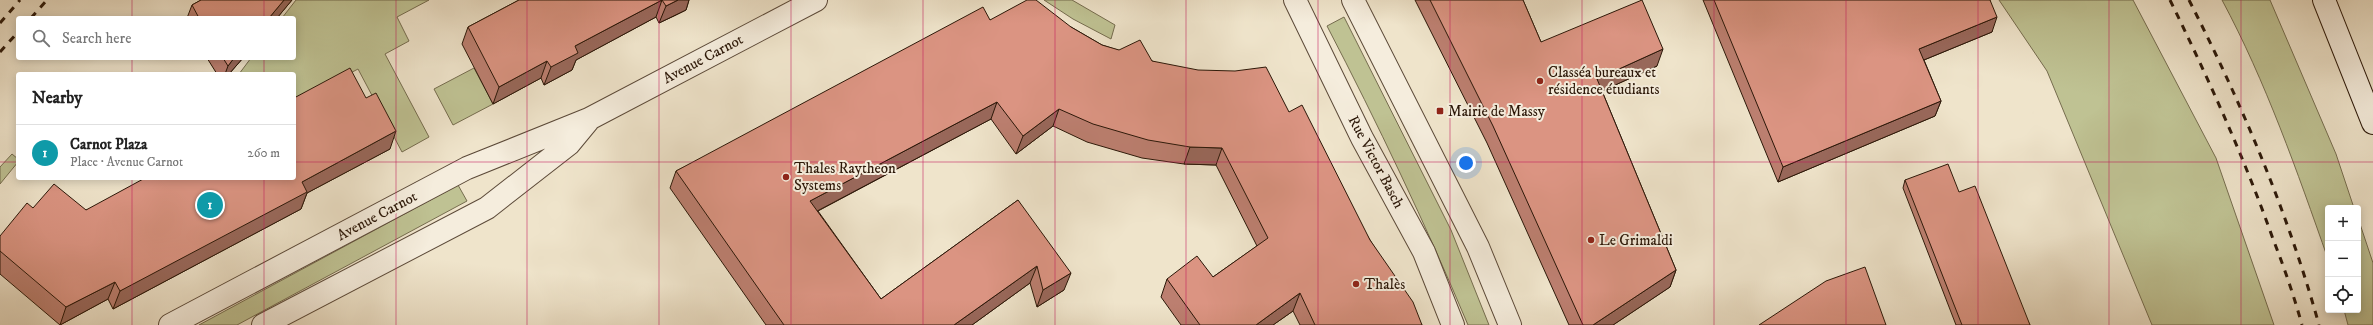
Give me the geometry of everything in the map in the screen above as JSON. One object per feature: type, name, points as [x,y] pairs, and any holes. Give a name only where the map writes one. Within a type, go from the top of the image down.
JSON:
[{"type":"street","name":"Avenue Carnot","points":[[170,325],[467,168],[589,119],[816,0]]},
{"type":"street","name":"Rue Victor Basch","points":[[1295,0],[1362,138],[1424,252],[1453,325]]},
{"type":"street","points":[[1353,0],[1478,247],[1510,325]]},
{"type":"street","points":[[2324,0],[2373,123]]},
{"type":"street","name":"Avenue Carnot","points":[[263,325],[487,208],[569,144],[589,119]]},
{"type":"green space","points":[[296,0],[429,0],[397,17],[409,41],[385,54],[429,137],[402,152],[358,69],[296,102],[296,72],[240,72],[250,60],[296,60],[296,16],[284,16]]},
{"type":"green space","points":[[1044,0],[1072,0],[1115,25],[1111,39],[1073,19]]},
{"type":"green space","points":[[1999,0],[2133,0],[2216,158],[2274,325],[2152,325],[2047,71]]},
{"type":"green space","points":[[2222,0],[2270,0],[2336,154],[2353,205],[2325,205],[2325,251],[2280,127],[2238,31]]},
{"type":"green space","points":[[1344,17],[1451,230],[1489,325],[1468,325],[1400,174],[1327,26]]},
{"type":"green space","points":[[474,68],[493,104],[453,125],[434,89]]},
{"type":"green space","points":[[12,154],[16,157],[16,164],[0,184],[0,167]]},
{"type":"green space","points":[[458,185],[467,201],[237,325],[199,325]]},
{"type":"green space","points":[[2361,227],[2373,263],[2373,325],[2348,325],[2345,313],[2361,313]]},
{"type":"building","points":[[201,0],[284,0],[271,16],[198,16],[192,5]]},
{"type":"building","points":[[519,0],[662,0],[575,46],[578,53],[551,67],[547,61],[499,87],[468,27]]},
{"type":"building","points":[[662,0],[678,0],[666,6]]},
{"type":"building","name":"Thales Raytheon Systems","points":[[1027,0],[1036,0],[1071,27],[1102,45],[1119,50],[1140,40],[1152,61],[1198,70],[1235,71],[1266,67],[1289,112],[1302,105],[1370,240],[1413,302],[1422,325],[1315,325],[1300,293],[1256,325],[1200,325],[1167,279],[1197,256],[1213,277],[1268,238],[1222,148],[1190,147],[1148,140],[1093,124],[1059,109],[1023,136],[997,102],[810,201],[881,299],[1018,200],[1071,273],[1043,290],[1037,266],[954,325],[784,325],[676,171],[983,7],[990,20]]},
{"type":"building","points":[[1430,0],[1523,0],[1541,42],[1642,0],[1663,49],[1597,79],[1676,270],[1593,325],[1583,325],[1493,126]]},
{"type":"building","points":[[1714,0],[1990,0],[1997,17],[1919,49],[1941,101],[1783,167]]},
{"type":"building","points":[[224,60],[232,60],[228,66]]},
{"type":"building","points":[[350,68],[366,98],[376,93],[396,131],[302,182],[307,192],[120,291],[115,282],[66,307],[0,251],[0,236],[27,203],[33,208],[54,184],[86,210],[141,180],[296,180],[296,97]]},
{"type":"building","points":[[1948,164],[1959,192],[1975,186],[2030,325],[1962,325],[1905,180]]},
{"type":"building","points":[[1865,267],[1886,325],[1759,325],[1826,281]]},
{"type":"railway","points":[[0,23],[20,0]]},
{"type":"railway","points":[[33,16],[47,0]]},
{"type":"railway","points":[[2170,0],[2212,88],[2238,148],[2285,271],[2302,325]]},
{"type":"railway","points":[[2189,0],[2209,39],[2262,160],[2293,242],[2319,325]]},
{"type":"railway","points":[[0,52],[16,34]]},
{"type":"place","name":"Classéa bureaux et résidence étudiants","points":[[1540,81]]},
{"type":"place","name":"Mairie de Massy","points":[[1440,111]]},
{"type":"place","name":"Thales Raytheon Systems","points":[[786,177]]},
{"type":"place","name":"Carnot Plaza","points":[[210,205]]},
{"type":"place","name":"Le Grimaldi","points":[[1591,240]]},
{"type":"place","name":"Thalès","points":[[1356,284]]}]
